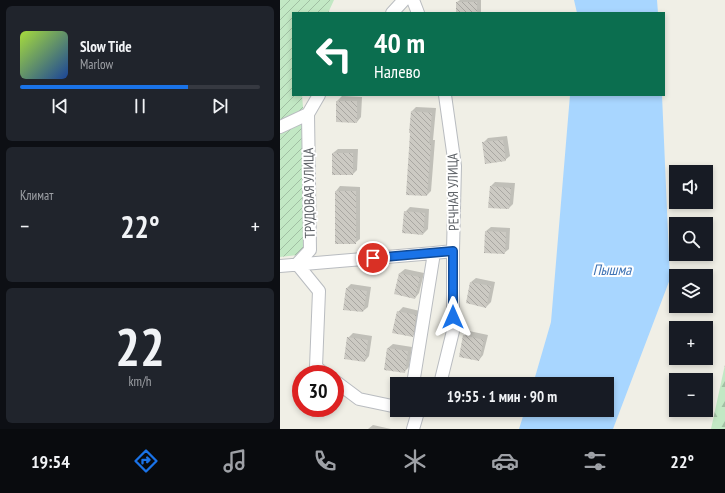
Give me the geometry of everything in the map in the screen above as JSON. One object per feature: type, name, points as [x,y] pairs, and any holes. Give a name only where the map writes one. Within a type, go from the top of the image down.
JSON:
[{"type":"street","points":[[393,12],[404,0]]},
{"type":"street","points":[[413,0],[418,12]]},
{"type":"street","points":[[280,127],[308,114],[318,96]]},
{"type":"street","name":"РЕЧНАЯ УЛИЦА","points":[[442,377],[453,331],[455,166],[445,96]]},
{"type":"street","name":"ТРУДОВАЯ УЛИЦА","points":[[297,264],[310,250],[308,114]]},
{"type":"street","points":[[280,266],[453,251]]},
{"type":"street","points":[[414,377],[434,253]]},
{"type":"street","points":[[297,264],[319,291],[316,365]]},
{"type":"street","points":[[344,388],[359,399],[390,406]]},
{"type":"street","points":[[413,429],[415,417]]},
{"type":"green space","points":[[280,0],[334,0],[328,12],[292,12],[292,96],[302,96],[315,253],[280,257]]},
{"type":"green space","points":[[725,365],[725,429],[711,429],[724,369]]},
{"type":"water","points":[[574,0],[657,0],[658,12],[577,12]]},
{"type":"water","name":"Пышма","points":[[570,96],[662,96],[669,282],[613,429],[519,429],[523,417],[614,417],[614,377],[535,377],[551,322]]},
{"type":"building","points":[[456,2],[477,2],[477,12],[456,12]]},
{"type":"building","points":[[336,101],[357,101],[357,123],[336,122]]},
{"type":"building","points":[[411,111],[432,113],[427,196],[406,195]]},
{"type":"building","points":[[503,140],[506,161],[485,164],[482,142]]},
{"type":"building","points":[[332,153],[353,153],[353,175],[332,175]]},
{"type":"building","points":[[490,186],[511,188],[509,209],[488,208]]},
{"type":"building","points":[[335,191],[356,191],[356,244],[335,244]]},
{"type":"building","points":[[404,211],[425,213],[423,235],[402,233]]},
{"type":"building","points":[[485,231],[506,232],[505,254],[484,253]]},
{"type":"building","points":[[399,273],[420,277],[415,299],[394,294]]},
{"type":"building","points":[[470,282],[491,286],[486,308],[466,303]]},
{"type":"building","points":[[346,288],[367,291],[363,312],[343,310]]},
{"type":"building","points":[[397,311],[416,315],[413,337],[392,333]]},
{"type":"building","points":[[463,335],[484,340],[479,361],[459,357]]},
{"type":"building","points":[[347,337],[368,340],[365,362],[344,359]]},
{"type":"building","points":[[387,348],[408,351],[405,373],[384,370]]},
{"type":"route","points":[[373,258],[453,251],[453,317]]}]
